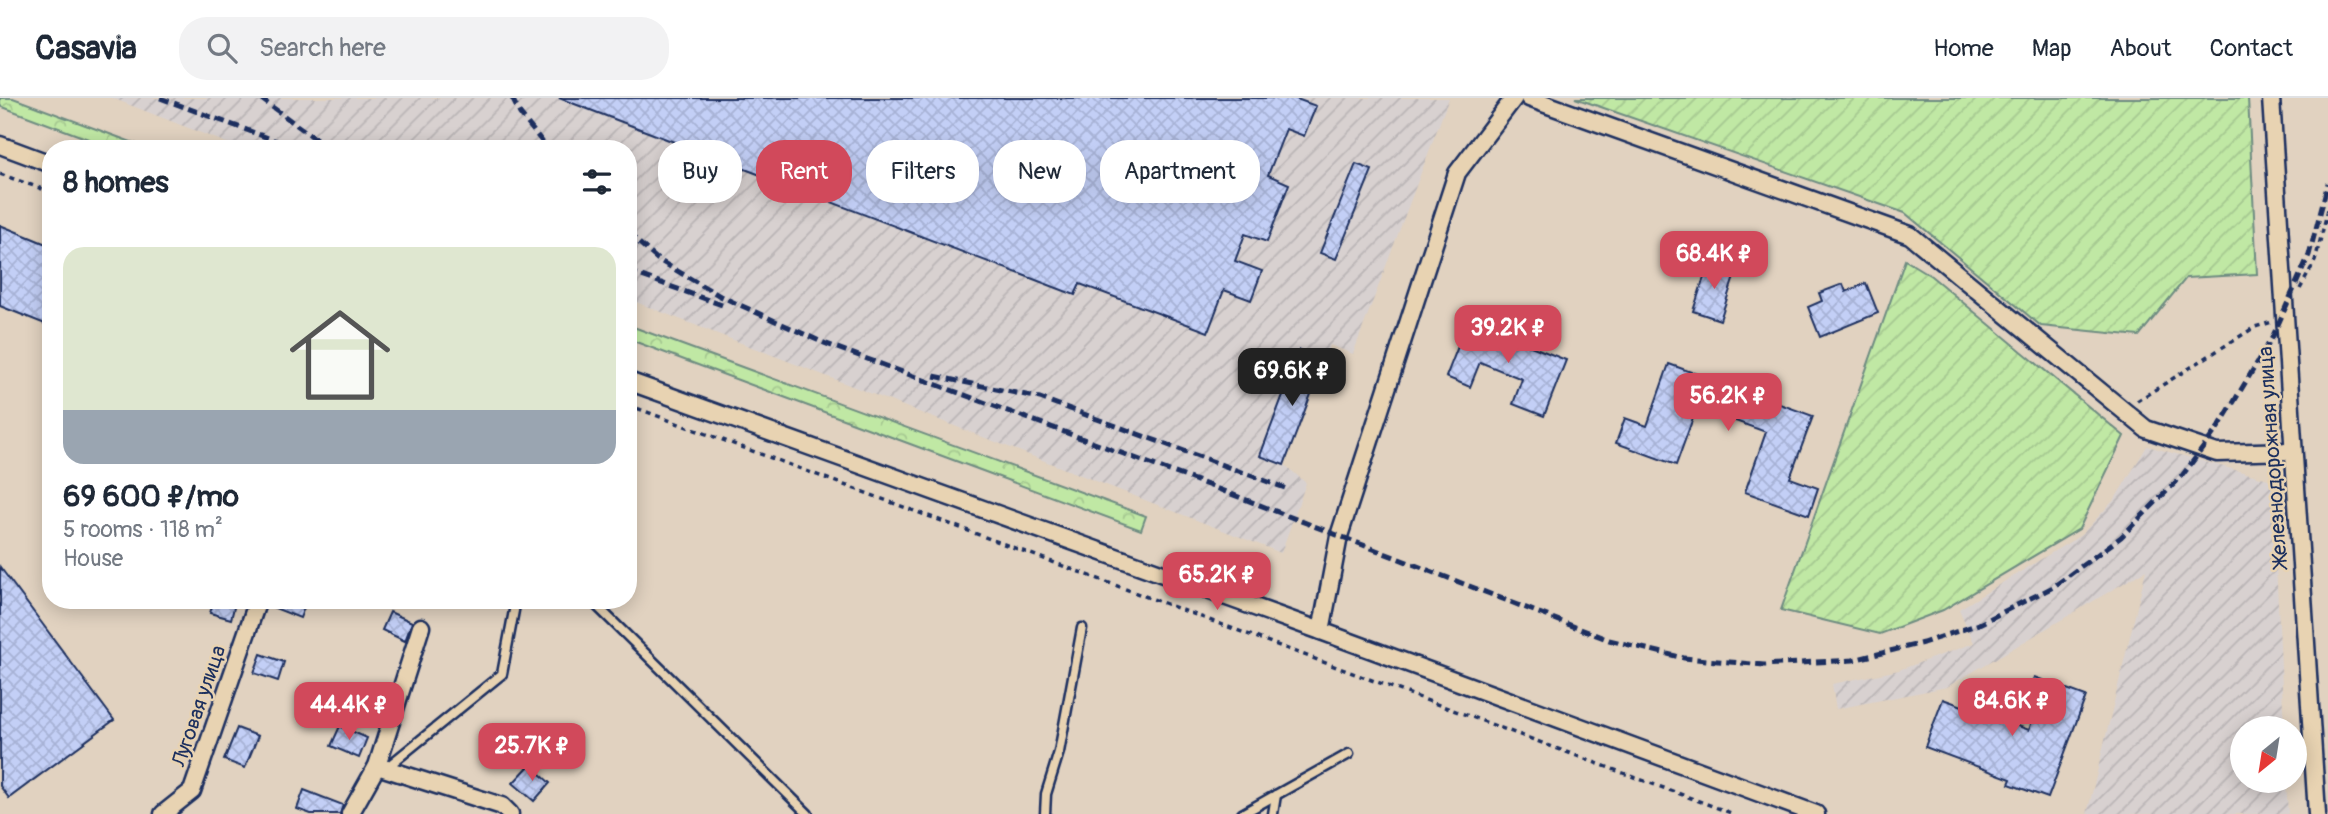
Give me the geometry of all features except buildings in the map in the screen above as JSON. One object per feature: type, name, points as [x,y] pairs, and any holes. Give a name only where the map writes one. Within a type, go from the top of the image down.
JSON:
[{"type":"street","points":[[1321,631],[1339,536],[1457,173],[1514,98]]},
{"type":"street","points":[[1529,98],[1910,235],[2146,429],[2217,453],[2294,451]]},
{"type":"street","name":"Железнодорожная улица","points":[[2271,98],[2317,814]]},
{"type":"street","points":[[0,145],[42,161]]},
{"type":"street","points":[[637,384],[1321,631],[1816,814]]},
{"type":"street","name":"Луговая улица","points":[[163,814],[192,791],[255,609]]},
{"type":"street","points":[[350,814],[381,767],[421,627]]},
{"type":"street","points":[[381,767],[502,806],[510,814]]},
{"type":"lane","points":[[381,767],[502,674],[514,609]]},
{"type":"lane","points":[[600,609],[807,814]]},
{"type":"lane","points":[[1045,814],[1046,794],[1059,751],[1082,628]]},
{"type":"lane","points":[[1241,814],[1349,754]]},
{"type":"lane","points":[[1273,814],[1276,795]]},
{"type":"path","points":[[0,174],[42,189]]},
{"type":"path","points":[[2124,411],[2255,327],[2285,318],[2315,261],[2328,209]]},
{"type":"path","points":[[637,408],[1734,814]]},
{"type":"shaded area","points":[[112,98],[1449,98],[1353,354],[1330,345],[1285,465],[1306,483],[1281,553],[637,303],[637,140],[219,140]]},
{"type":"shaded area","points":[[2147,446],[2272,480],[2283,716],[2230,716],[2230,793],[2287,793],[2288,814],[2087,814],[2146,570],[1947,687],[1836,709],[1832,684],[1899,670],[1974,643],[1959,609],[2081,535],[2115,499]]},
{"type":"green space","points":[[0,98],[13,98],[126,140],[91,140],[0,106]]},
{"type":"green space","points":[[1575,98],[2248,98],[2257,274],[2186,278],[2139,336],[2041,326],[1905,213]]},
{"type":"green space","points":[[1905,260],[1931,276],[2124,436],[2079,529],[1943,610],[1880,634],[1781,610]]},
{"type":"green space","points":[[637,328],[1146,516],[1141,530],[637,342]]},
{"type":"railway","points":[[160,98],[274,140]]},
{"type":"railway","points":[[260,98],[318,140]]},
{"type":"railway","points":[[512,98],[520,114],[541,140]]},
{"type":"railway","points":[[637,241],[657,259],[720,296],[824,343],[1213,487],[1609,640],[1684,658],[1764,665],[1853,660],[1923,643],[1979,624],[2053,587],[2121,537],[2181,477],[2220,425],[2272,338],[2309,255],[2328,183]]},
{"type":"railway","points":[[637,274],[722,305]]},
{"type":"railway","points":[[934,376],[1040,398],[1285,488]]}]
